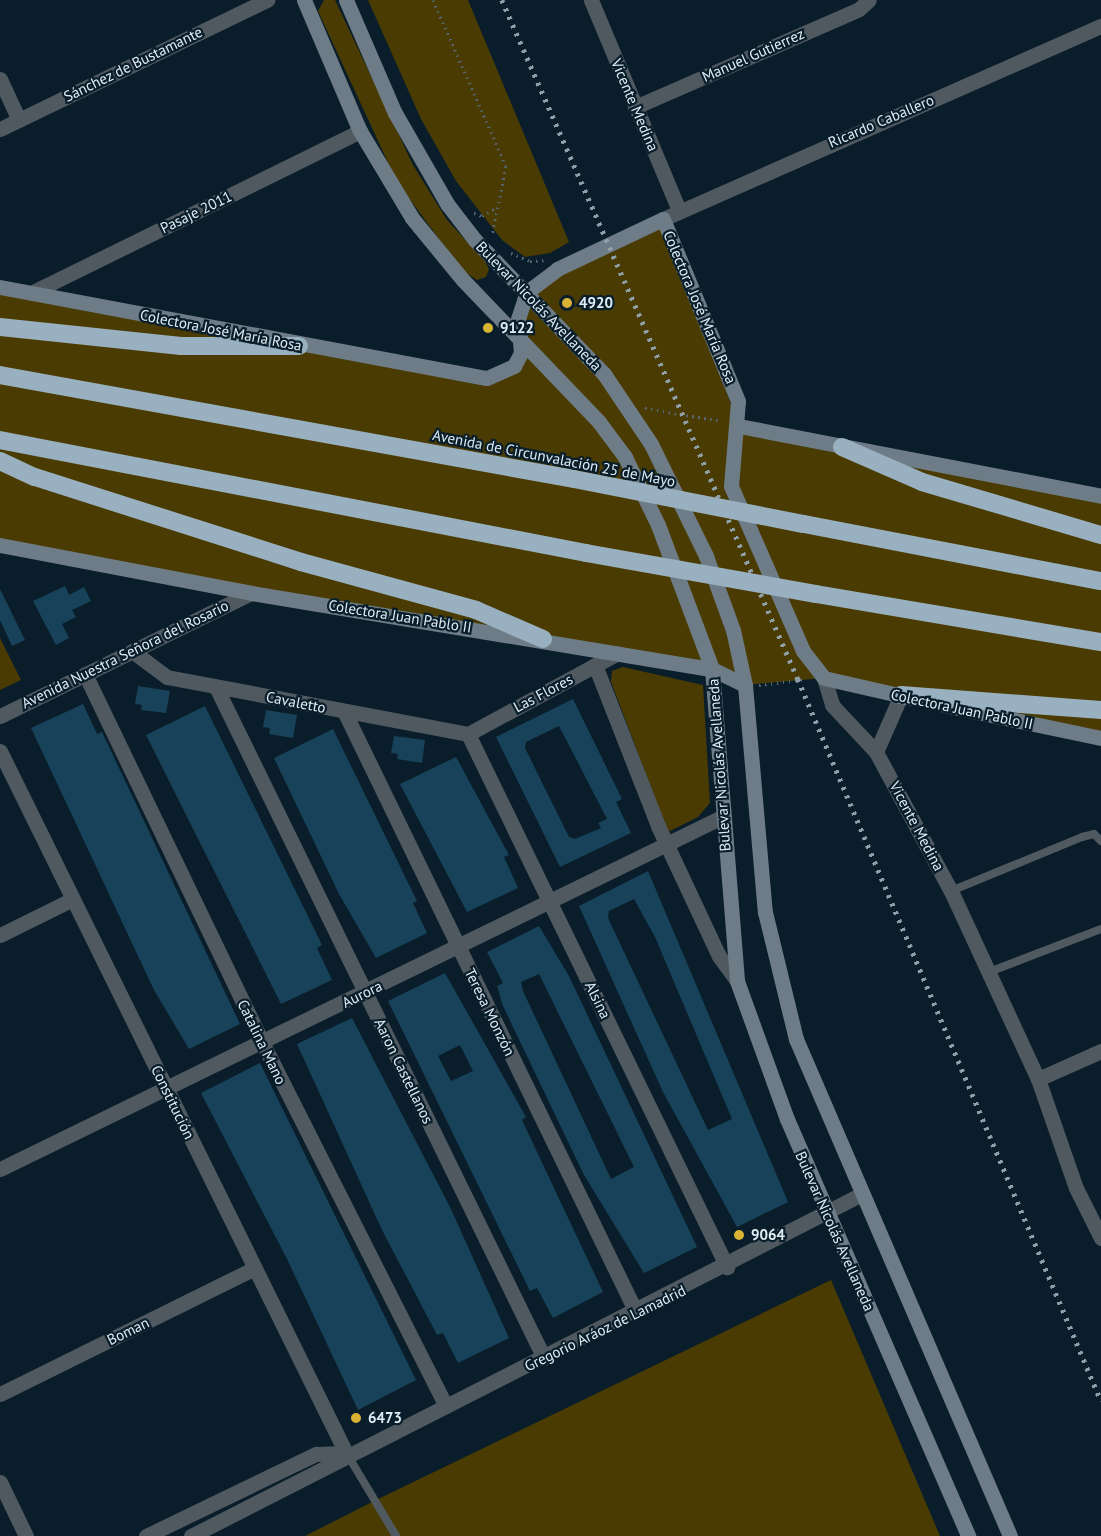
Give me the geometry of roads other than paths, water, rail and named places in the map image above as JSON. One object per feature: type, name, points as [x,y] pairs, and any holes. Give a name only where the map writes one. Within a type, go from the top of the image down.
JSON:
[{"type":"highway","points":[[0,327],[181,346],[299,346]]},
{"type":"highway","name":"Avenida de Circunvalación 25 de Mayo","points":[[0,375],[574,479],[1101,581]]},
{"type":"highway","points":[[0,440],[586,553],[1101,642]]},
{"type":"highway","points":[[842,447],[922,482],[1101,535]]},
{"type":"highway","points":[[0,461],[34,477],[279,555],[476,610],[543,639]]},
{"type":"highway","points":[[901,695],[1101,710]]},
{"type":"main road","name":"Bulevar Nicolás Avellaneda","points":[[304,0],[360,131],[385,178],[436,249],[599,422],[625,457],[658,525],[712,669],[722,817],[737,981],[761,1055],[826,1212],[968,1536]]},
{"type":"main road","name":"Bulevar Nicolás Avellaneda","points":[[346,0],[395,113],[448,205],[604,374],[676,489],[706,556],[733,630],[745,685],[765,912],[777,974],[796,1039],[860,1196],[1010,1536]]},
{"type":"main road","name":"Colectora José María Rosa","points":[[0,287],[299,346],[487,378],[514,366],[521,353],[519,307],[527,292],[557,269],[663,219],[731,378],[739,426]]},
{"type":"main road","points":[[739,426],[1100,495]]},
{"type":"main road","name":"Vicente Medina","points":[[739,426],[731,452],[731,486],[803,651],[824,678]]},
{"type":"main road","name":"Colectora Juan Pablo II","points":[[0,544],[251,592],[712,669],[745,685]]},
{"type":"main road","name":"Colectora Juan Pablo II","points":[[824,678],[1101,738]]},
{"type":"street","name":"Sánchez de Bustamante","points":[[0,129],[267,0]]},
{"type":"street","name":"Vicente Medina","points":[[591,0],[679,210]]},
{"type":"street","name":"Manuel Gutierrez","points":[[635,106],[869,0]]},
{"type":"street","name":"Ricardo Caballero","points":[[663,219],[1101,26]]},
{"type":"street","points":[[0,79],[20,120]]},
{"type":"street","name":"Pasaje 2011","points":[[32,293],[360,131]]},
{"type":"street","name":"Avenida Nuestra Señora del Rosario","points":[[0,716],[251,592]]},
{"type":"street","name":"Cavaletto","points":[[132,651],[167,677],[468,734]]},
{"type":"street","name":"Las Flores","points":[[468,734],[618,653]]},
{"type":"street","points":[[595,665],[665,842],[719,956],[737,981]]},
{"type":"street","name":"Catalina Mano","points":[[85,674],[262,1042],[446,1406]]},
{"type":"street","name":"Vicente Medina","points":[[824,678],[832,705],[876,752],[951,891],[1038,1079],[1076,1188],[1101,1238]]},
{"type":"street","name":"Aaron Castellanos","points":[[216,687],[544,1358]]},
{"type":"street","points":[[876,752],[901,695]]},
{"type":"street","name":"Teresa Monzón","points":[[344,711],[636,1312]]},
{"type":"street","name":"Alsina","points":[[468,734],[727,1267]]},
{"type":"street","name":"Constitución","points":[[0,751],[346,1453]]},
{"type":"street","name":"Aurora","points":[[0,1169],[550,903],[665,842],[722,817]]},
{"type":"street","points":[[0,935],[73,899]]},
{"type":"street","points":[[1038,1079],[1101,1051]]},
{"type":"street","name":"Gregorio Aráoz de Lamadrid","points":[[191,1536],[324,1471],[346,1453],[727,1267],[826,1212],[860,1196]]},
{"type":"street","name":"Boman","points":[[0,1394],[255,1268]]},
{"type":"street","name":"Gregorio Aráoz de Lamadrid","points":[[146,1536],[316,1454],[346,1453]]},
{"type":"street","points":[[0,1482],[26,1536]]},
{"type":"lane","points":[[951,891],[1082,837],[1094,834],[1101,841]]},
{"type":"lane","points":[[988,972],[1101,929]]},
{"type":"lane","points":[[346,1453],[396,1536]]},
{"type":"railway","points":[[502,0],[798,679],[1101,1401]]},
{"type":"place","name":"4920","points":[[567,303]]},
{"type":"place","name":"9122","points":[[488,328]]},
{"type":"place","name":"9064","points":[[739,1235]]},
{"type":"place","name":"6473","points":[[356,1418]]}]
